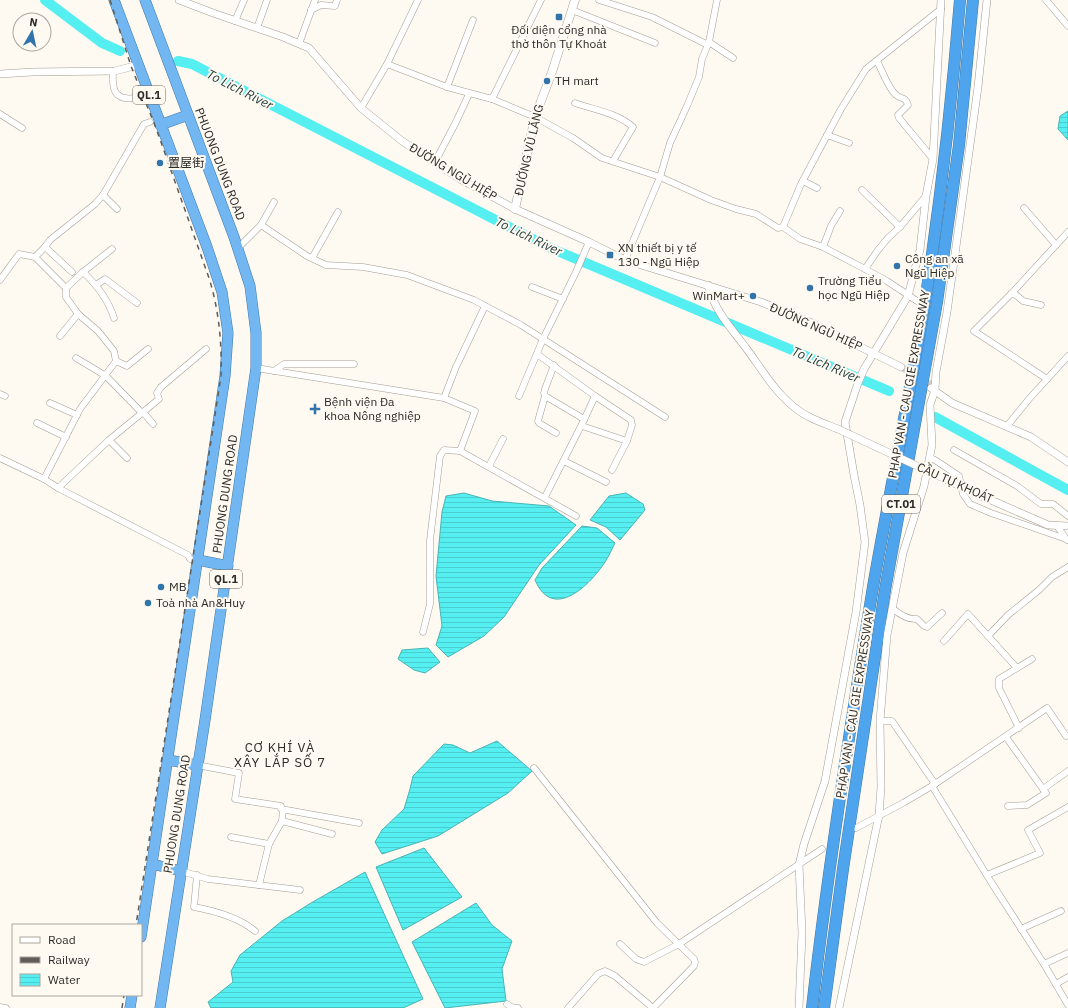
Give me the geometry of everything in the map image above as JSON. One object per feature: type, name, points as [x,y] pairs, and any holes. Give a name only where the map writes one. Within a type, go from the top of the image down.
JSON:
[{"type":"highway","name":"QL.1","points":[[114,0],[138,65]]},
{"type":"highway","name":"PHUONG DUNG ROAD","points":[[145,0],[238,248],[250,286],[256,334],[256,368],[228,566],[160,1008]]},
{"type":"highway","name":"PHAP VAN - CAU GIE EXPRESSWAY","points":[[812,1008],[830,866],[873,587],[925,298],[939,208],[960,0]]},
{"type":"highway","name":"PHAP VAN - CAU GIE EXPRESSWAY","points":[[824,1008],[844,861],[885,590],[938,302],[959,145],[973,0]]},
{"type":"highway","name":"PHUONG DUNG ROAD","points":[[138,65],[207,246],[222,292],[228,333],[225,376],[142,930]]},
{"type":"highway","points":[[160,125],[188,115]]},
{"type":"highway","points":[[198,560],[228,566]]},
{"type":"highway","points":[[168,760],[197,765]]},
{"type":"highway","points":[[152,864],[181,871]]},
{"type":"highway","points":[[130,1008],[132,996]]},
{"type":"main road","name":"ĐƯỜNG VŨ LĂNG","points":[[515,209],[535,117],[552,72],[575,0]]},
{"type":"street","name":"ĐƯỜNG NGŨ HIỆP","points":[[179,0],[309,48],[361,108],[402,141],[460,179],[515,209],[588,245],[624,260],[761,302],[812,323],[901,368]]},
{"type":"street","points":[[235,21],[244,0]]},
{"type":"street","points":[[257,28],[267,0]]},
{"type":"street","points":[[299,44],[315,0]]},
{"type":"street","points":[[311,10],[321,5],[335,6],[337,0]]},
{"type":"street","points":[[361,108],[386,64],[418,0]]},
{"type":"street","points":[[492,99],[541,0]]},
{"type":"street","points":[[599,0],[652,17],[709,44],[733,58]]},
{"type":"street","points":[[624,260],[660,177],[670,143],[699,77],[702,58],[709,44],[717,0]]},
{"type":"street","points":[[799,1008],[802,933],[799,864],[804,844],[825,781],[856,612],[865,542],[845,422],[864,369],[908,296],[920,250],[926,196],[933,159],[941,0]]},
{"type":"street","points":[[839,1008],[879,815],[881,787],[880,721],[887,635],[903,553],[924,486],[930,458],[932,445],[930,405],[945,315],[978,88],[987,0]]},
{"type":"street","points":[[1046,0],[1068,26]]},
{"type":"street","points":[[783,227],[803,181],[827,135],[866,69],[941,9]]},
{"type":"street","points":[[572,10],[655,43]]},
{"type":"street","points":[[447,87],[473,20]]},
{"type":"street","points":[[877,61],[897,96],[905,99],[907,102],[908,105],[898,115],[899,118],[933,159]]},
{"type":"street","points":[[386,64],[447,87],[492,99],[535,117],[573,138],[602,158],[660,177],[711,200],[756,214],[778,228],[783,227],[800,239],[823,247],[865,269],[887,281],[917,301]]},
{"type":"street","points":[[0,74],[113,71],[138,65]]},
{"type":"street","points":[[113,71],[112,86],[116,94],[127,99],[135,98]]},
{"type":"street","points":[[435,162],[469,94]]},
{"type":"street","points":[[575,103],[610,113],[633,127],[612,161]]},
{"type":"street","points":[[0,114],[22,128]]},
{"type":"street","points":[[35,257],[46,247],[50,240],[95,204],[103,195],[144,124],[150,122]]},
{"type":"street","points":[[827,135],[849,143]]},
{"type":"street","points":[[803,181],[818,188]]},
{"type":"street","points":[[862,190],[900,227]]},
{"type":"street","points":[[103,195],[117,209]]},
{"type":"street","points":[[865,269],[881,246],[900,227],[926,196]]},
{"type":"street","points":[[238,248],[261,225],[274,202]]},
{"type":"street","points":[[1024,208],[1056,245]]},
{"type":"street","points":[[823,247],[831,226],[840,211]]},
{"type":"street","points":[[312,258],[338,212]]},
{"type":"street","points":[[261,225],[312,258],[326,265],[363,267],[407,275],[474,300],[521,325],[665,417]]},
{"type":"street","points":[[1047,379],[974,331],[1011,294],[1068,232]]},
{"type":"street","points":[[519,396],[543,339],[588,245]]},
{"type":"street","points":[[46,247],[72,272]]},
{"type":"street","points":[[66,288],[82,272],[112,249]]},
{"type":"street","points":[[0,280],[19,254],[35,257],[66,288],[66,297],[78,314],[98,331],[114,351],[116,361],[77,415],[44,479]]},
{"type":"street","points":[[82,272],[96,284],[111,307],[114,318]]},
{"type":"street","points":[[96,284],[105,279],[137,303]]},
{"type":"street","name":"CẦU TỰ KHOÁT","points":[[708,285],[712,298],[724,320],[781,396],[796,408],[813,419],[1048,525],[1068,526]]},
{"type":"street","points":[[532,287],[563,300]]},
{"type":"street","points":[[1011,294],[1016,295],[1023,301],[1041,306]]},
{"type":"street","points":[[444,398],[456,367],[485,306]]},
{"type":"street","points":[[60,336],[78,314]]},
{"type":"street","points":[[116,361],[127,366],[148,349]]},
{"type":"street","points":[[58,488],[109,440],[159,399],[157,393],[161,387],[206,349]]},
{"type":"street","points":[[537,354],[631,420],[632,425],[627,441],[612,470]]},
{"type":"street","points":[[1007,426],[1068,356]]},
{"type":"street","points":[[76,358],[106,376],[153,424]]},
{"type":"street","points":[[274,371],[284,364],[354,364]]},
{"type":"street","points":[[554,365],[544,392],[545,396],[538,421],[556,433]]},
{"type":"street","points":[[256,368],[444,398],[475,411],[460,451]]},
{"type":"street","points":[[933,388],[952,403],[1031,437],[1068,462]]},
{"type":"street","points":[[545,396],[579,416],[583,423],[627,441]]},
{"type":"street","points":[[545,497],[564,462],[595,396]]},
{"type":"street","points":[[50,403],[77,415]]},
{"type":"street","points":[[37,423],[66,437]]},
{"type":"street","points":[[489,466],[503,439]]},
{"type":"street","points":[[109,440],[127,458]]},
{"type":"street","points":[[423,632],[430,604],[430,540],[440,456],[444,450],[460,451],[545,497],[576,516]]},
{"type":"street","points":[[954,450],[1017,486],[1041,504],[1053,504],[1068,516]]},
{"type":"street","points":[[0,458],[44,479],[58,488],[188,555],[190,559],[198,560]]},
{"type":"street","points":[[930,458],[936,460],[959,476],[963,494],[970,504],[1067,540]]},
{"type":"street","points":[[564,462],[606,482]]},
{"type":"street","points":[[1057,526],[1067,540]]},
{"type":"street","points":[[988,636],[1008,615],[1052,577],[1068,568]]},
{"type":"street","points":[[892,608],[913,620],[917,619],[927,627],[942,613]]},
{"type":"street","points":[[944,641],[968,614],[1017,668]]},
{"type":"street","points":[[1019,728],[999,688],[999,678],[1032,659]]},
{"type":"street","points":[[856,828],[934,785],[1047,708],[1066,736]]},
{"type":"street","points":[[880,721],[892,721],[934,785],[987,875],[1044,964],[1068,1005]]},
{"type":"street","points":[[1006,737],[1046,793],[1027,805],[1008,806]]},
{"type":"street","points":[[197,765],[238,773],[235,799],[281,806],[281,809],[283,810],[282,821],[269,844],[259,885]]},
{"type":"street","points":[[534,768],[657,923],[694,959],[695,964],[654,1008],[615,976],[605,971],[598,974],[568,1008]]},
{"type":"street","points":[[1043,789],[1066,773],[1068,780]]},
{"type":"street","points":[[987,875],[1040,853],[1028,830],[1068,808]]},
{"type":"street","points":[[283,810],[359,823]]},
{"type":"street","points":[[282,821],[332,834]]},
{"type":"street","points":[[231,837],[269,844]]},
{"type":"street","points":[[620,944],[636,959],[644,962],[679,944],[822,848]]},
{"type":"street","points":[[181,871],[208,879],[300,890]]},
{"type":"street","points":[[197,875],[194,907],[207,909],[225,915],[246,924],[255,931]]},
{"type":"street","points":[[1021,929],[1061,911]]},
{"type":"street","points":[[1044,964],[1068,953]]},
{"type":"street","points":[[1056,984],[1068,977]]},
{"type":"street","points":[[506,1004],[508,1006],[518,1008]]},
{"type":"street","points":[[0,1007],[5,1008]]},
{"type":"water","points":[[1068,111],[1068,140],[1058,129],[1060,116]]},
{"type":"water","points":[[464,493],[492,501],[549,506],[576,525],[539,565],[504,617],[484,636],[448,657],[436,645],[442,626],[436,576],[442,512],[446,496]]},
{"type":"water","points":[[626,493],[643,504],[645,510],[620,540],[606,527],[590,520],[609,496]]},
{"type":"water","points":[[582,526],[597,528],[615,543],[598,571],[581,589],[561,599],[551,598],[543,592],[535,580],[542,568]]},
{"type":"water","points":[[428,648],[440,662],[425,673],[414,670],[398,659],[402,650]]},
{"type":"water","points":[[497,741],[532,771],[508,793],[438,836],[382,854],[375,842],[382,830],[404,809],[413,776],[444,744],[453,745],[470,753]]},
{"type":"water","points":[[424,848],[462,897],[403,930],[376,867]]},
{"type":"water","points":[[365,872],[423,999],[403,1008],[211,1008],[208,1002],[233,982],[231,971],[240,955],[282,921]]},
{"type":"water","points":[[476,903],[492,925],[512,941],[502,969],[506,1001],[445,1008],[412,942]]},
{"type":"waterway","name":"To Lich River","points":[[45,0],[102,43],[120,51]]},
{"type":"waterway","name":"To Lich River","points":[[178,61],[192,64],[548,247],[889,391]]},
{"type":"waterway","name":"To Lich River","points":[[935,417],[1068,490]]},
{"type":"tunnel","points":[[901,367],[932,385]]},
{"type":"railway","points":[[110,0],[131,66],[156,128],[209,278],[217,314],[221,351],[221,376],[136,924]]},
{"type":"railway","points":[[122,1008],[124,996]]},
{"type":"place","name":"Đối diện cổng nhà thờ thôn Tự Khoát","points":[[559,17]]},
{"type":"place","name":"TH mart","points":[[547,81]]},
{"type":"place","name":"置屋街","points":[[160,163]]},
{"type":"place","name":"XN thiết bị y tế 130 - Ngũ Hiệp","points":[[610,255]]},
{"type":"place","name":"Công an xã Ngũ Hiệp","points":[[897,266]]},
{"type":"place","name":"Trường Tiểu học Ngũ Hiệp","points":[[810,288]]},
{"type":"place","name":"WinMart+","points":[[753,296]]},
{"type":"place","name":"Bệnh viện Đa khoa Nông nghiệp","points":[[315,409]]},
{"type":"place","name":"MB","points":[[161,587]]},
{"type":"place","name":"Toà nhà An&Huy","points":[[148,603]]},
{"type":"district","name":"CƠ KHÍ VÀ XÂY LẮP SỐ 7","points":[[280,754]]}]
